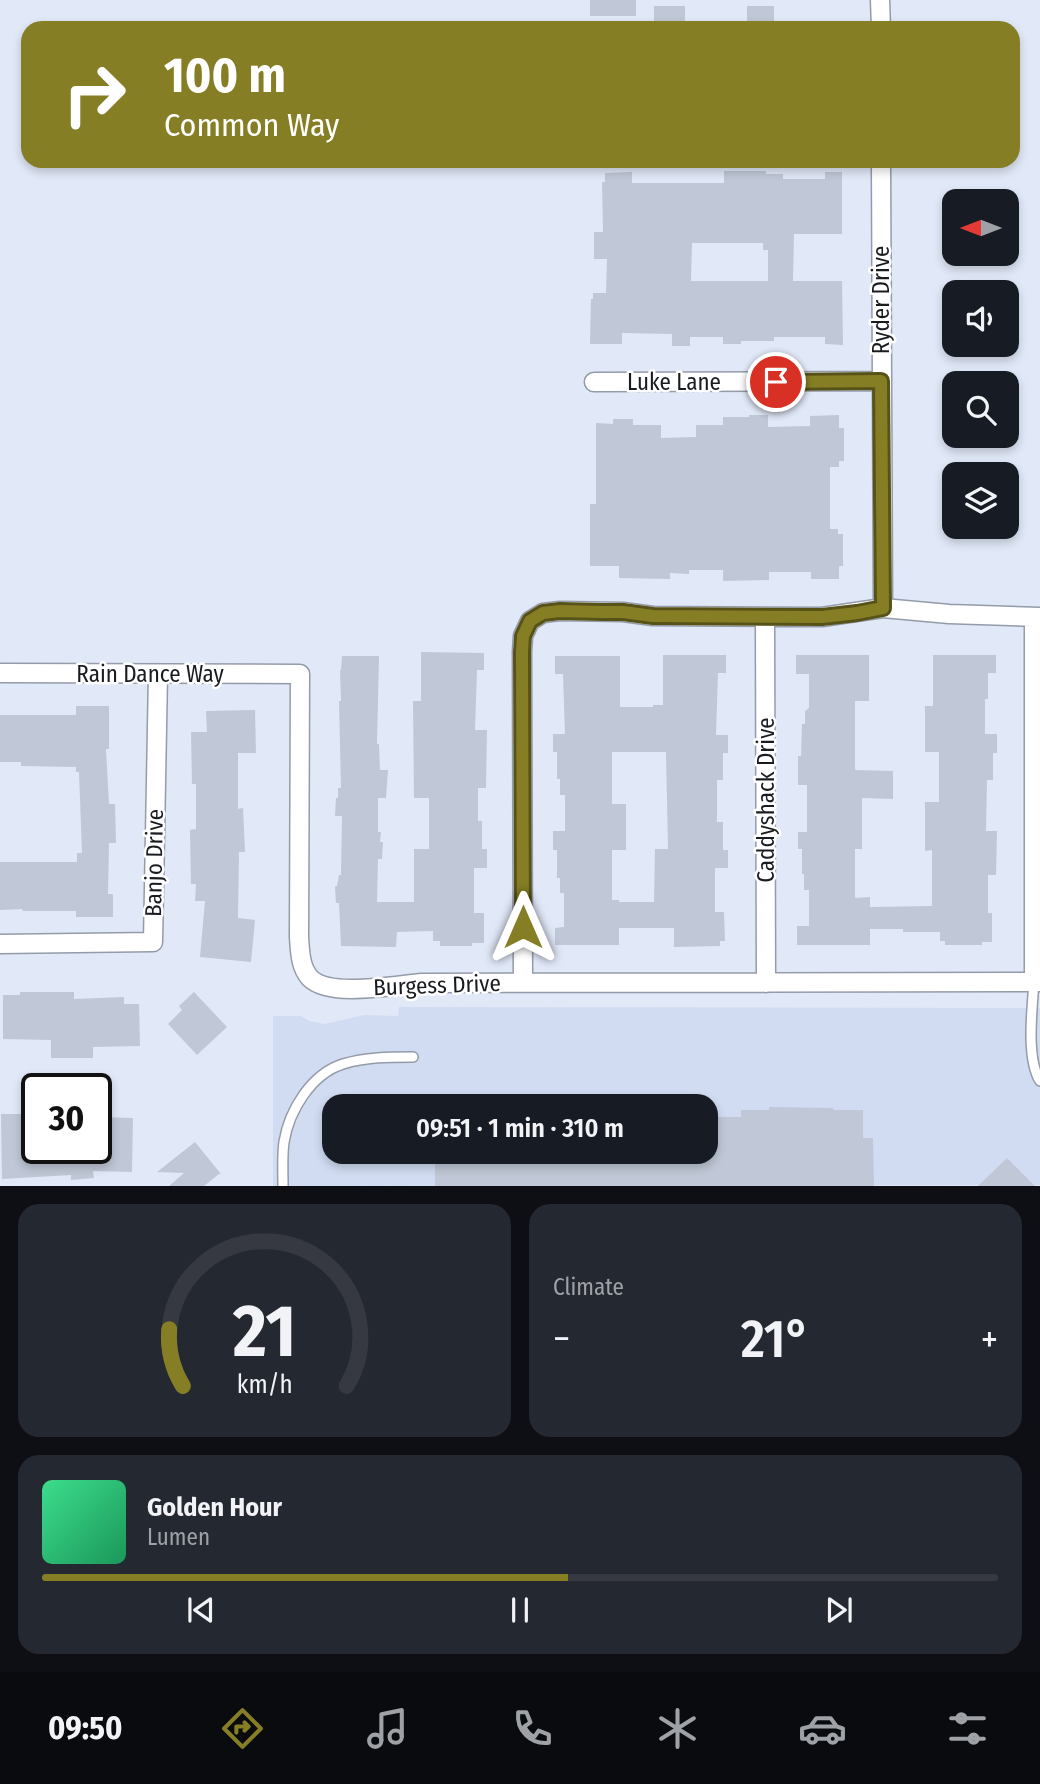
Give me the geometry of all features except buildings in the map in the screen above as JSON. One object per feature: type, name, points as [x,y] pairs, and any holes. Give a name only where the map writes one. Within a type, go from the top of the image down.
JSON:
[{"type":"street","points":[[880,0],[881,21]]},
{"type":"street","name":"Ryder Drive","points":[[881,168],[883,608]]},
{"type":"street","name":"Luke Lane","points":[[594,382],[881,381]]},
{"type":"street","points":[[523,982],[522,652],[523,636],[530,621],[543,613],[560,611],[623,612],[653,616],[822,617],[883,608],[949,614],[1037,617],[1037,982]]},
{"type":"street","name":"Caddyshack Drive","points":[[765,617],[766,983]]},
{"type":"street","name":"Rain Dance Way","points":[[0,673],[300,674]]},
{"type":"street","name":"Banjo Drive","points":[[0,944],[153,942],[158,674]]},
{"type":"street","name":"Burgess Drive","points":[[300,674],[300,960],[311,978],[326,988],[523,982],[1037,982]]},
{"type":"lane","points":[[1037,982],[1032,1053],[1033,1065],[1040,1081]]},
{"type":"lane","points":[[283,1185],[284,1141],[292,1115],[305,1092],[321,1076],[339,1065],[358,1060],[413,1057]]},
{"type":"shaded area","points":[[399,1007],[1040,1008],[1040,1185],[273,1186],[273,1016],[301,1016],[309,1021],[325,1024],[364,1015],[398,1016]]},
{"type":"route","points":[[523,927],[522,652],[523,636],[530,621],[543,613],[560,611],[623,612],[653,616],[822,617],[883,608],[881,381],[776,382]]}]
